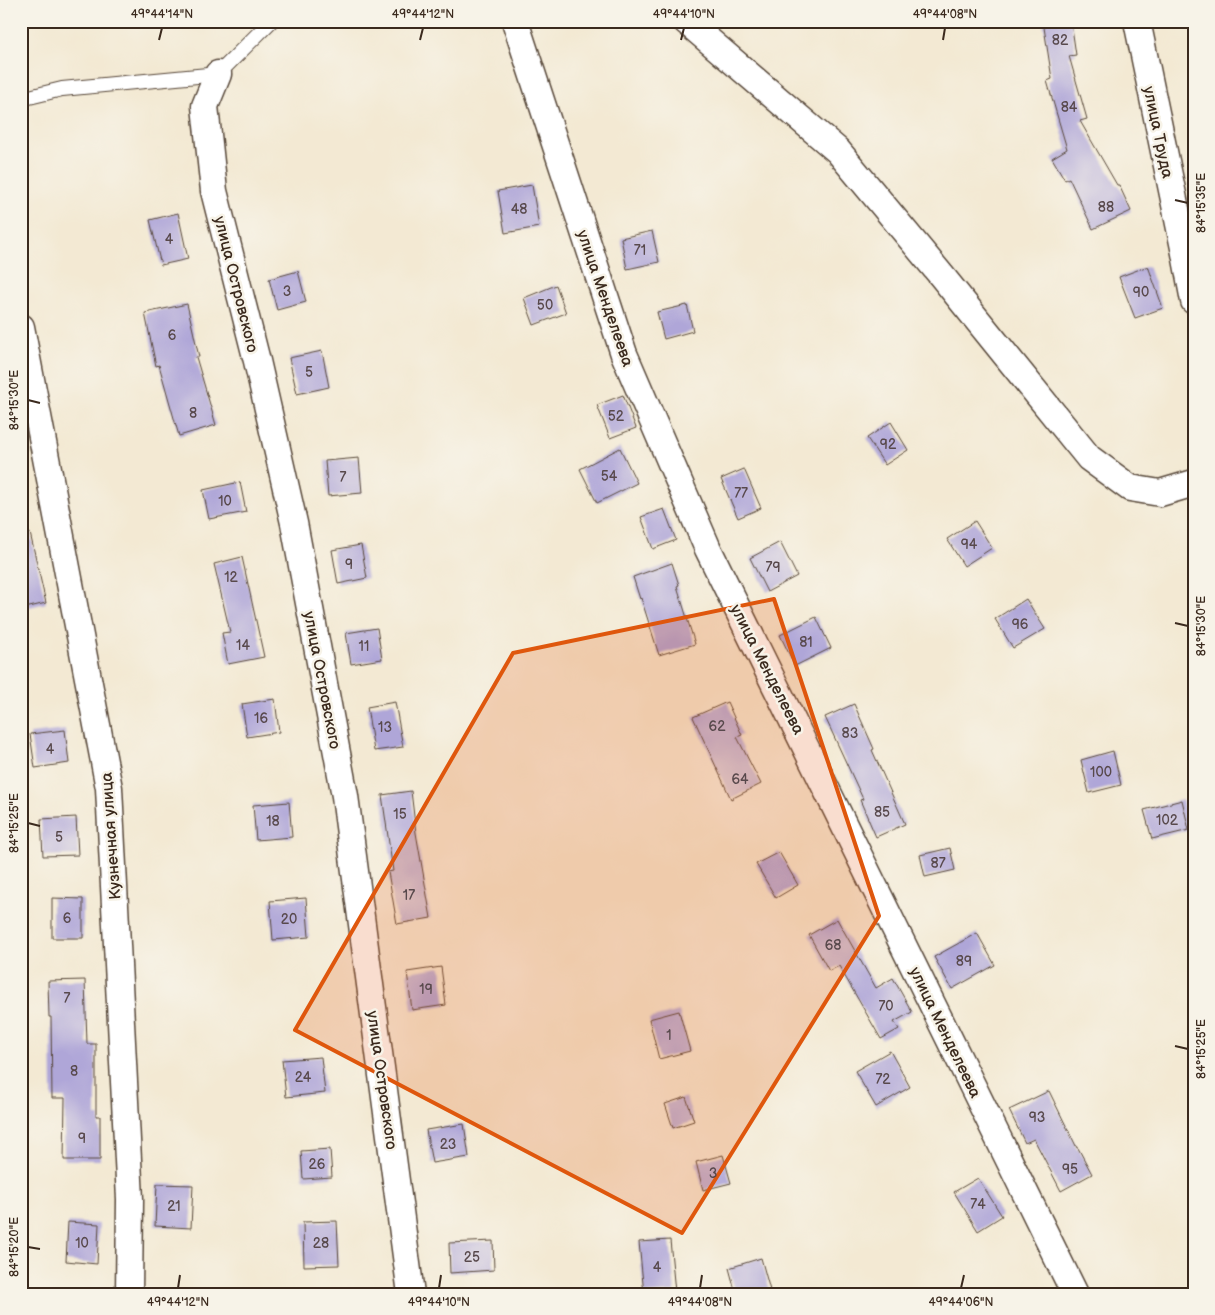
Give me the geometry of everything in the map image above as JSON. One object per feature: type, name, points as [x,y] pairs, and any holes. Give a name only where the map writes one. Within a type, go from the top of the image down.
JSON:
[{"type":"street","name":"улица Менделеева","points":[[515,21],[624,354],[708,549],[1075,1294]]},
{"type":"street","points":[[686,21],[838,151],[1089,458],[1130,488],[1160,492],[1194,484]]},
{"type":"street","name":"улица Труда","points":[[1137,21],[1194,301]]},
{"type":"street","name":"улица Островского","points":[[218,74],[205,106],[214,191],[257,361],[294,524],[345,796],[411,1294]]},
{"type":"street","name":"Кузнечная улица","points":[[21,327],[109,788],[130,1199],[129,1294]]},
{"type":"lane","points":[[21,99],[62,89],[218,74],[271,21]]},
{"type":"highlighted area","points":[[774,599],[879,916],[682,1233],[295,1030],[513,653]]},
{"type":"building","points":[[1043,21],[1059,21],[1059,23],[1071,21],[1076,55],[1069,56],[1087,119],[1080,121],[1117,185],[1119,185],[1131,211],[1093,229],[1069,178],[1065,180],[1052,158],[1067,149],[1047,81],[1052,79]]},
{"type":"building","points":[[532,185],[539,227],[505,233],[498,191]]},
{"type":"building","points":[[178,213],[188,259],[161,265],[150,220]]},
{"type":"building","points":[[652,231],[659,262],[627,269],[621,238]]},
{"type":"building","points":[[1148,266],[1163,308],[1135,318],[1119,277]]},
{"type":"building","points":[[298,271],[306,302],[277,310],[269,279]]},
{"type":"building","points":[[556,285],[566,313],[534,325],[524,298]]},
{"type":"building","points":[[187,304],[199,357],[196,357],[216,425],[179,436],[159,365],[156,366],[145,313]]},
{"type":"building","points":[[687,305],[693,331],[664,339],[657,312]]},
{"type":"building","points":[[322,351],[329,387],[297,394],[289,358]]},
{"type":"building","points":[[623,395],[636,428],[610,438],[597,405]]},
{"type":"building","points":[[891,422],[908,450],[885,465],[867,438]]},
{"type":"building","points":[[620,448],[637,483],[597,503],[580,469]]},
{"type":"building","points":[[359,458],[362,493],[328,496],[325,461]]},
{"type":"building","points":[[744,469],[761,508],[738,518],[721,479]]},
{"type":"building","points":[[240,482],[246,512],[209,519],[203,490]]},
{"type":"building","points":[[664,509],[676,540],[653,549],[641,517]]},
{"type":"building","points":[[975,521],[992,548],[964,566],[947,539]]},
{"type":"building","points":[[30,533],[46,603],[21,609],[21,534]]},
{"type":"building","points":[[780,542],[797,576],[767,592],[750,558]]},
{"type":"building","points":[[361,545],[367,578],[338,584],[332,550]]},
{"type":"building","points":[[242,557],[264,657],[228,664],[222,633],[230,632],[214,564]]},
{"type":"building","points":[[672,563],[695,644],[659,655],[633,577]]},
{"type":"building","points":[[1026,599],[1045,629],[1013,648],[995,619]]},
{"type":"building","points":[[816,617],[831,648],[795,666],[780,635]]},
{"type":"building","points":[[377,628],[382,659],[351,664],[346,633]]},
{"type":"building","points":[[275,699],[279,732],[247,737],[242,704]]},
{"type":"building","points":[[395,702],[403,747],[374,751],[367,707]]},
{"type":"building","points":[[727,702],[742,735],[737,737],[761,784],[731,799],[693,717]]},
{"type":"building","points":[[854,704],[905,824],[876,837],[860,800],[863,799],[825,717]]},
{"type":"building","points":[[65,730],[69,763],[35,768],[30,734]]},
{"type":"building","points":[[1113,751],[1121,785],[1089,793],[1081,760]]},
{"type":"building","points":[[411,791],[416,833],[431,918],[397,924],[388,872],[393,871],[382,795]]},
{"type":"building","points":[[1182,800],[1189,830],[1152,839],[1144,810]]},
{"type":"building","points":[[289,802],[292,837],[256,840],[253,805]]},
{"type":"building","points":[[76,817],[78,855],[43,856],[41,819]]},
{"type":"building","points":[[950,848],[955,870],[925,877],[920,855]]},
{"type":"building","points":[[779,852],[798,885],[776,898],[756,864]]},
{"type":"building","points":[[52,898],[83,899],[83,938],[52,938]]},
{"type":"building","points":[[306,898],[309,937],[273,940],[270,901]]},
{"type":"building","points":[[837,919],[876,988],[893,978],[912,1012],[894,1022],[899,1029],[881,1039],[839,966],[829,971],[809,935]]},
{"type":"building","points":[[977,933],[995,965],[952,989],[934,957]]},
{"type":"building","points":[[441,967],[446,1005],[412,1010],[407,972]]},
{"type":"building","points":[[85,980],[87,1044],[96,1044],[96,1116],[100,1116],[100,1160],[64,1160],[65,1098],[52,1098],[51,1017],[49,1017],[48,981]]},
{"type":"building","points":[[679,1011],[690,1051],[659,1059],[649,1019]]},
{"type":"building","points":[[890,1051],[910,1087],[876,1107],[855,1071]]},
{"type":"building","points":[[321,1057],[325,1093],[286,1097],[282,1060]]},
{"type":"building","points":[[1049,1091],[1092,1174],[1061,1191],[1034,1139],[1025,1143],[1009,1110]]},
{"type":"building","points":[[686,1097],[694,1121],[673,1128],[665,1104]]},
{"type":"building","points":[[464,1124],[469,1157],[432,1163],[426,1130]]},
{"type":"building","points":[[330,1149],[332,1177],[303,1179],[301,1151]]},
{"type":"building","points":[[723,1155],[731,1183],[703,1190],[696,1162]]},
{"type":"building","points":[[978,1178],[1002,1216],[978,1231],[954,1192]]},
{"type":"building","points":[[157,1184],[193,1185],[191,1228],[155,1226]]},
{"type":"building","points":[[337,1221],[339,1265],[304,1266],[303,1222]]},
{"type":"building","points":[[68,1222],[99,1224],[97,1264],[66,1261]]},
{"type":"building","points":[[670,1240],[675,1292],[644,1294],[639,1242]]},
{"type":"building","points":[[493,1241],[494,1270],[450,1273],[449,1243]]},
{"type":"building","points":[[761,1258],[771,1294],[736,1294],[729,1268]]}]
